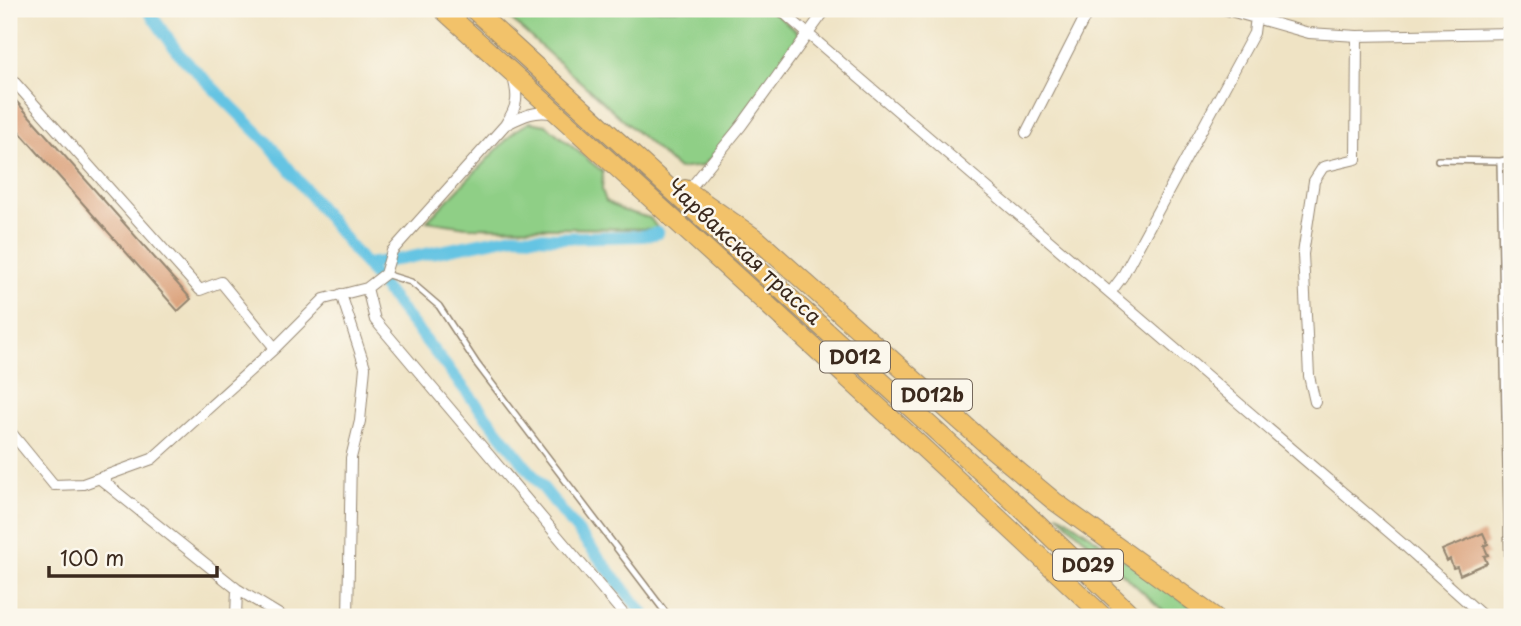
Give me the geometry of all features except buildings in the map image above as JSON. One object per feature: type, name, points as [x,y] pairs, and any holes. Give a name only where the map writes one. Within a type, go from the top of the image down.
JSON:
[{"type":"highway","name":"Чарвакская трасса","points":[[442,9],[969,489],[1104,617]]},
{"type":"highway","name":"Чарвакская трасса","points":[[473,9],[1026,513],[1134,617]]},
{"type":"highway","name":"D012b","points":[[651,171],[688,191],[758,240],[986,444],[1054,501],[1215,617]]},
{"type":"highway","name":"D029","points":[[1026,513],[1150,617]]},
{"type":"street","points":[[779,9],[1404,545],[1484,617]]},
{"type":"street","points":[[688,191],[741,126],[826,9]]},
{"type":"street","points":[[1026,133],[1089,9]]},
{"type":"street","points":[[1223,9],[1257,14],[1309,33],[1357,36],[1512,33]]},
{"type":"street","points":[[1110,293],[1122,277],[1254,33],[1257,14]]},
{"type":"street","points":[[1315,402],[1309,376],[1303,254],[1314,181],[1323,167],[1356,159],[1357,36]]},
{"type":"street","points":[[9,430],[54,485],[83,484],[152,459],[275,348],[324,299],[367,288],[385,274],[392,251],[505,125],[515,109],[516,95],[512,74],[507,67]]},
{"type":"street","points":[[9,76],[200,290],[221,282],[275,348]]},
{"type":"street","points":[[505,125],[525,115],[540,112],[560,116]]},
{"type":"street","points":[[367,288],[375,320],[625,617]]},
{"type":"street","points":[[341,294],[365,367],[360,421],[351,458],[348,617]]},
{"type":"street","points":[[99,478],[237,589],[283,617]]},
{"type":"street","points":[[236,617],[237,589]]},
{"type":"lane","points":[[1438,160],[1512,159]]},
{"type":"lane","points":[[1500,161],[1509,617]]},
{"type":"lane","points":[[385,274],[411,282],[439,306],[477,364],[669,617]]},
{"type":"green space","points":[[499,9],[770,9],[800,34],[719,150],[702,166],[678,169]]},
{"type":"green space","points":[[530,122],[546,125],[603,172],[602,190],[606,201],[622,210],[650,218],[658,229],[466,227],[427,221],[515,131]]},
{"type":"green space","points":[[1057,514],[1064,517],[1206,617],[1170,617]]},
{"type":"waterway","points":[[147,9],[179,54],[270,145],[646,617]]},
{"type":"waterway","points":[[367,264],[514,236],[555,238],[642,236],[658,233]]}]
